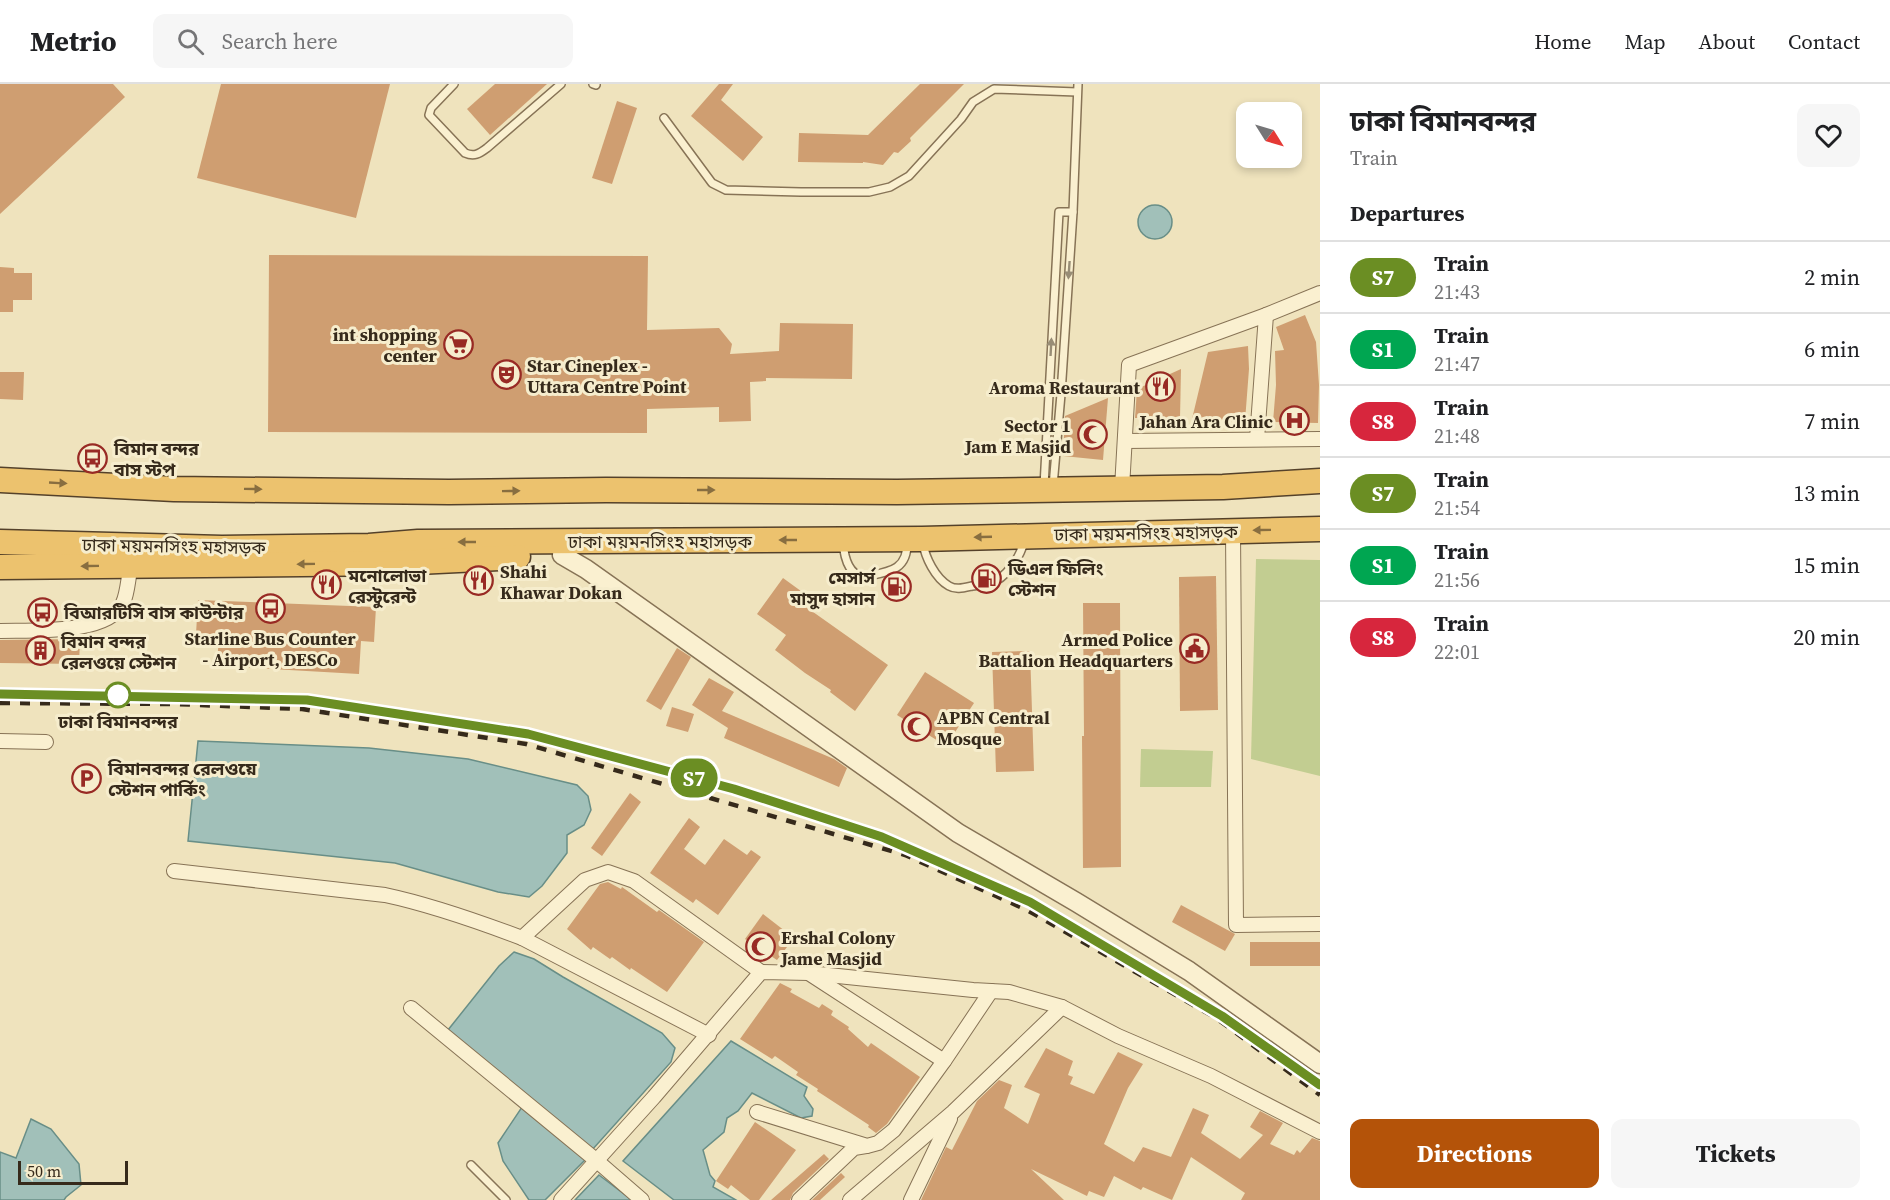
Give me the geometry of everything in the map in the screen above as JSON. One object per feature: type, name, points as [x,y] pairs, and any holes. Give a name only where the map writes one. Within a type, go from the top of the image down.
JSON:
[{"type":"highway","points":[[0,480],[174,489],[449,492],[606,490],[897,492],[1223,487],[1320,482]]},
{"type":"highway","name":"ঢাকা ময়মনসিংহ মহাসড়ক","points":[[0,542],[222,548],[369,546],[418,542],[914,539],[1320,529]]},
{"type":"highway","points":[[0,567],[398,563],[562,555],[615,541]]},
{"type":"street","points":[[1122,488],[1129,365],[1320,293]]},
{"type":"street","points":[[1257,440],[1266,315]]},
{"type":"street","points":[[1125,441],[1320,440]]},
{"type":"street","points":[[1233,531],[1236,925],[1320,924]]},
{"type":"street","points":[[562,555],[586,569],[958,833],[1190,971],[1320,1064]]},
{"type":"street","points":[[0,631],[84,627],[109,618],[123,603],[131,566]]},
{"type":"street","points":[[0,741],[46,742]]},
{"type":"street","points":[[174,871],[385,895],[429,906],[522,938],[709,1035]]},
{"type":"street","points":[[522,938],[585,880],[608,872],[634,881],[761,972],[808,973],[1008,992],[1062,1007],[1127,1041],[1211,1076],[1320,1132]]},
{"type":"street","points":[[561,1200],[709,1035],[761,972]]},
{"type":"street","points":[[808,973],[944,1061]]},
{"type":"street","points":[[799,1200],[854,1148],[878,1143],[894,1130],[991,991]]},
{"type":"street","points":[[850,1200],[953,1112],[1062,1007]]},
{"type":"street","points":[[411,1008],[642,1200]]},
{"type":"street","points":[[757,1112],[867,1146]]},
{"type":"street","points":[[911,1200],[953,1112]]},
{"type":"lane","points":[[454,84],[431,108],[429,115],[465,153],[471,156],[482,152],[561,84]]},
{"type":"lane","points":[[664,118],[712,183],[726,190],[869,192],[890,187],[909,176],[973,102],[994,86],[1077,88],[1073,212],[1061,394],[1048,489]]},
{"type":"lane","points":[[1048,489],[1059,212],[1073,212]]},
{"type":"lane","points":[[843,540],[844,554],[852,572],[858,577],[863,577],[894,570],[902,563],[914,539],[936,575],[947,585],[957,589],[990,584],[998,579],[1008,571],[1022,549],[1026,535]]},
{"type":"lane","points":[[471,1165],[506,1200]]},
{"type":"green space","points":[[1256,559],[1320,560],[1320,776],[1251,759]]},
{"type":"green space","points":[[1141,749],[1213,751],[1211,787],[1140,787]]},
{"type":"water","points":[[1155,205],[1167,210],[1172,222],[1167,234],[1155,239],[1143,234],[1138,222],[1143,210]]},
{"type":"water","points":[[198,741],[369,748],[468,759],[577,785],[588,796],[591,810],[584,825],[567,835],[567,853],[542,886],[529,897],[498,892],[395,863],[188,841]]},
{"type":"water","points":[[514,952],[534,959],[662,1033],[675,1048],[671,1062],[592,1150],[448,1030],[499,966]]},
{"type":"water","points":[[731,1041],[807,1087],[804,1096],[813,1109],[812,1116],[801,1118],[752,1093],[738,1111],[727,1118],[724,1132],[703,1150],[710,1175],[715,1181],[713,1187],[736,1200],[674,1200],[623,1161]]},
{"type":"water","points":[[522,1107],[585,1160],[545,1200],[529,1200],[503,1161],[498,1143]]},
{"type":"water","points":[[31,1119],[51,1129],[79,1164],[81,1185],[64,1200],[0,1200],[0,1152],[16,1158]]},
{"type":"water","points":[[599,1175],[632,1200],[575,1200]]},
{"type":"building","points":[[0,84],[113,84],[125,97],[0,214]]},
{"type":"building","points":[[221,84],[390,84],[356,218],[197,178]]},
{"type":"building","points":[[495,84],[547,84],[490,135],[467,109]]},
{"type":"building","points":[[719,84],[733,84],[721,100],[763,137],[743,161],[691,116]]},
{"type":"building","points":[[920,84],[964,84],[910,138],[911,141],[898,153],[894,152],[883,165],[863,162],[798,162],[799,133],[868,135]]},
{"type":"building","points":[[617,101],[637,108],[612,184],[592,178]]},
{"type":"building","name":"int shopping center","points":[[269,255],[648,256],[647,330],[719,328],[732,344],[730,354],[779,351],[780,323],[853,324],[852,379],[766,378],[766,381],[750,382],[751,421],[719,422],[719,407],[647,409],[647,433],[268,432]]},
{"type":"building","points":[[0,267],[14,268],[14,273],[32,273],[32,300],[13,300],[13,312],[0,312]]},
{"type":"building","points":[[1305,315],[1316,342],[1319,385],[1318,423],[1273,422],[1276,385],[1275,351],[1284,350],[1276,327]]},
{"type":"building","points":[[1248,346],[1249,369],[1245,421],[1199,423],[1199,419],[1192,419],[1208,352]]},
{"type":"building","points":[[1181,369],[1180,418],[1135,418],[1137,389]]},
{"type":"building","points":[[0,372],[24,372],[23,400],[0,399]]},
{"type":"building","points":[[1108,398],[1103,460],[1063,456],[1065,416]]},
{"type":"building","points":[[1216,576],[1218,710],[1180,711],[1179,577]]},
{"type":"building","points":[[783,578],[805,594],[799,602],[888,665],[855,711],[830,692],[831,690],[775,650],[786,635],[757,614]]},
{"type":"building","points":[[198,600],[376,607],[374,642],[361,641],[359,674],[217,666],[219,635],[196,634]]},
{"type":"building","points":[[1083,603],[1120,603],[1121,867],[1083,868]]},
{"type":"building","name":"বিমান বন্দর রেলওয়ে স্টেশন","points":[[80,639],[79,664],[0,663],[0,640]]},
{"type":"building","points":[[677,648],[691,657],[661,710],[646,701]]},
{"type":"building","points":[[1030,651],[1034,771],[996,772],[992,652]]},
{"type":"building","points":[[925,672],[974,703],[946,746],[897,715]]},
{"type":"building","points":[[709,678],[734,692],[722,711],[834,759],[847,768],[839,787],[724,738],[728,728],[692,705]]},
{"type":"building","points":[[672,707],[694,714],[688,732],[666,726]]},
{"type":"building","points":[[630,793],[641,802],[602,856],[591,848]]},
{"type":"building","points":[[689,818],[700,827],[684,849],[705,865],[724,839],[747,855],[751,850],[761,857],[718,915],[696,899],[693,903],[650,873]]},
{"type":"building","points":[[608,882],[621,889],[622,887],[657,912],[659,910],[704,942],[667,992],[612,957],[610,959],[593,947],[591,950],[567,929],[600,884]]},
{"type":"building","points":[[1181,905],[1235,934],[1225,951],[1172,922]]},
{"type":"building","points":[[763,914],[794,938],[777,960],[745,939]]},
{"type":"building","points":[[1250,942],[1320,942],[1320,966],[1250,966]]},
{"type":"building","points":[[780,983],[792,989],[790,992],[819,1008],[822,1004],[833,1011],[831,1015],[849,1027],[848,1029],[868,1047],[871,1043],[920,1077],[887,1124],[876,1133],[868,1127],[869,1125],[796,1075],[798,1072],[775,1056],[772,1059],[740,1039]]},
{"type":"building","points":[[1046,1048],[1073,1061],[1068,1075],[1073,1077],[1070,1084],[1094,1094],[1118,1052],[1143,1064],[1128,1088],[1104,1144],[1134,1162],[1143,1147],[1171,1157],[1193,1108],[1209,1115],[1201,1133],[1240,1159],[1263,1135],[1250,1127],[1260,1111],[1283,1123],[1270,1144],[1294,1155],[1297,1150],[1300,1153],[1312,1138],[1320,1141],[1320,1200],[1241,1200],[1245,1193],[1191,1157],[1172,1200],[1143,1187],[1141,1190],[1114,1176],[1104,1197],[1089,1191],[1087,1196],[1031,1169],[1064,1200],[921,1200],[946,1147],[952,1150],[977,1101],[999,1080],[1012,1085],[1004,1108],[1028,1124],[1040,1094],[1024,1087]]},
{"type":"building","points":[[755,1122],[796,1150],[759,1200],[750,1200],[731,1185],[728,1189],[716,1181]]},
{"type":"building","points":[[824,1154],[829,1159],[793,1193],[790,1200],[771,1200]]},
{"type":"building","points":[[841,1173],[845,1177],[820,1200],[812,1200]]},
{"type":"railway","points":[[0,694],[78,694]]},
{"type":"railway","points":[[264,699],[307,700],[528,734],[734,789],[882,837],[915,851]]},
{"type":"railway","points":[[0,703],[175,704],[302,709],[526,744],[905,855],[1027,910],[1216,1018],[1320,1095]]},
{"type":"train","name":"S7","points":[[0,694],[307,700],[528,734],[734,789],[882,837],[1030,902],[1222,1016],[1320,1085]]},
{"type":"place","name":"int shopping center","points":[[458,344]]},
{"type":"place","name":"Star Cineplex - Uttara Centre Point","points":[[506,375]]},
{"type":"place","name":"Aroma Restaurant","points":[[1161,387]]},
{"type":"place","name":"Jahan Ara Clinic","points":[[1294,421]]},
{"type":"place","name":"Sector 1 Jam E Masjid","points":[[1092,435]]},
{"type":"place","name":"বিমান বন্দর বাস স্টপ","points":[[93,458]]},
{"type":"place","name":"ডিএল ফিলিং স্টেশন","points":[[987,578]]},
{"type":"place","name":"Shahi Khawar Dokan","points":[[479,581]]},
{"type":"place","name":"মনোলোভা রেস্টুরেন্ট","points":[[327,585]]},
{"type":"place","name":"মেসার্স মাসুদ হাসান","points":[[896,587]]},
{"type":"place","name":"Starline Bus Counter - Airport, DESCo","points":[[270,609]]},
{"type":"place","name":"বিআরটিসি বাস কাউন্টার","points":[[43,612]]},
{"type":"place","name":"Armed Police Battalion Headquarters","points":[[1194,649]]},
{"type":"place","name":"বিমান বন্দর রেলওয়ে স্টেশন","points":[[40,651]]},
{"type":"place","name":"ঢাকা বিমানবন্দর","points":[[118,695]]},
{"type":"place","name":"APBN Central Mosque","points":[[916,727]]},
{"type":"place","name":"বিমানবন্দর রেলওয়ে স্টেশন পার্কিং","points":[[87,778]]},
{"type":"place","name":"Ershal Colony Jame Masjid","points":[[760,947]]}]
